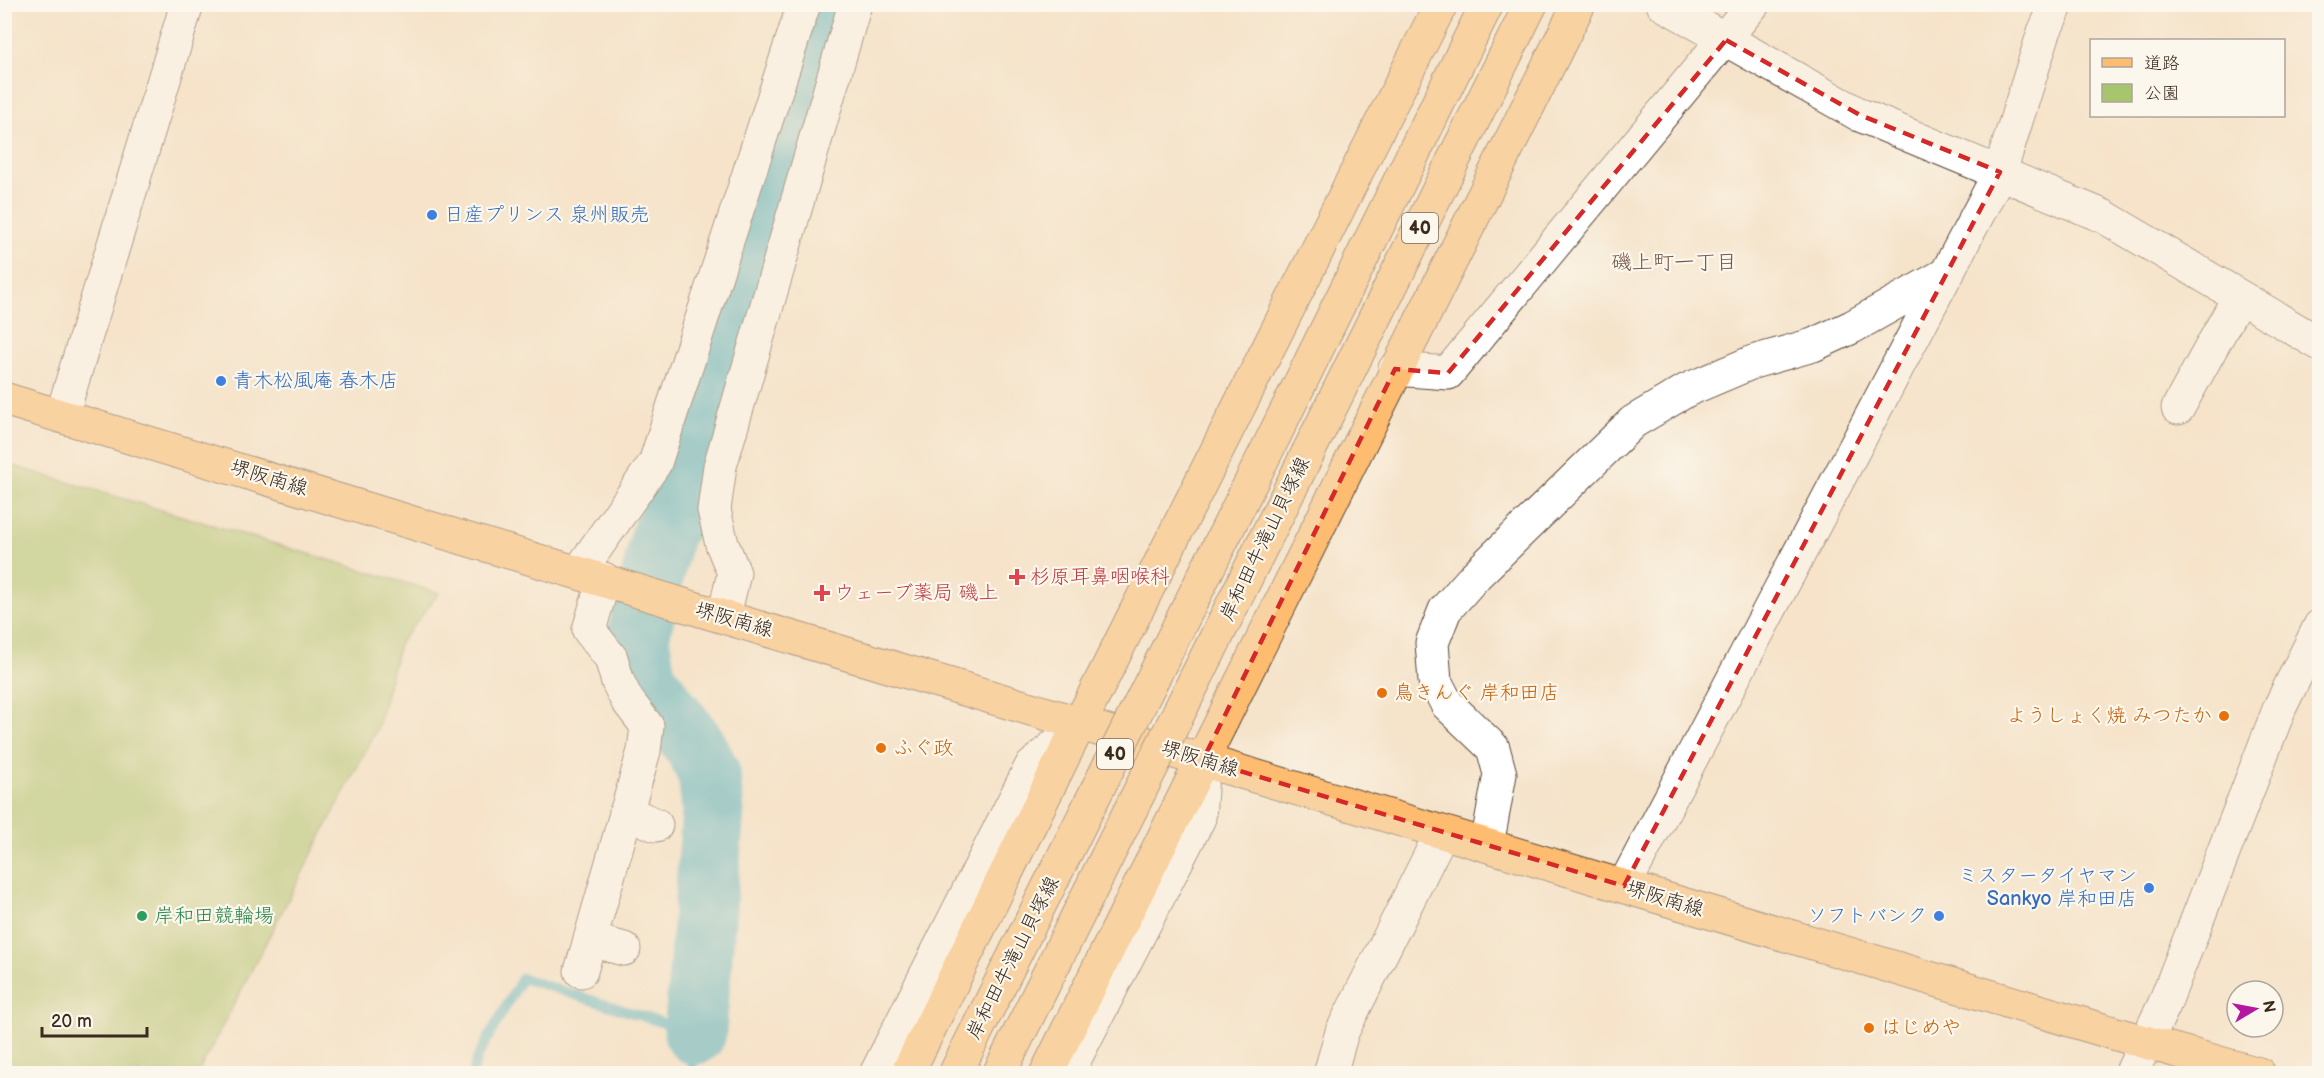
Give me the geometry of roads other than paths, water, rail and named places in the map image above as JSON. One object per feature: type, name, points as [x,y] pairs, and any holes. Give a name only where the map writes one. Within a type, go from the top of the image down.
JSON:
[{"type":"main road","points":[[907,1074],[1080,723],[1441,4]]},
{"type":"main road","name":"岸和田牛滝山貝塚線","points":[[955,1074],[1487,4]]},
{"type":"main road","name":"岸和田牛滝山貝塚線","points":[[999,1074],[1532,4]]},
{"type":"main road","points":[[1046,1074],[1395,369],[1579,4]]},
{"type":"main road","name":"堺阪南線","points":[[4,399],[1442,832],[2259,1074]]},
{"type":"street","points":[[62,415],[187,4]]},
{"type":"street","points":[[581,971],[644,751],[647,726],[627,700],[618,682],[611,658],[589,630],[600,578],[655,463],[804,4]]},
{"type":"street","points":[[715,614],[734,573],[722,544],[714,510],[720,466],[855,4]]},
{"type":"street","points":[[1663,4],[1860,115],[2103,216],[2319,344]]},
{"type":"street","points":[[1395,369],[1448,373],[1754,4]]},
{"type":"street","points":[[1624,886],[2001,172],[2044,32],[2057,4]]},
{"type":"street","points":[[1487,845],[1500,774],[1493,748],[1446,704],[1435,681],[1432,643],[1445,610],[1484,567],[1633,422],[1687,390],[1753,362],[1813,345],[1852,327],[1948,273]]},
{"type":"street","points":[[2178,408],[2239,297]]},
{"type":"street","points":[[2131,1074],[2164,1005],[2280,707],[2319,626]]},
{"type":"street","points":[[876,1074],[1031,767],[1080,723]]},
{"type":"street","points":[[1067,1074],[1199,818],[1203,760]]},
{"type":"street","points":[[626,812],[656,825]]},
{"type":"street","points":[[1330,1074],[1342,1032],[1442,832]]},
{"type":"street","points":[[590,940],[624,949]]},
{"type":"waterway","points":[[695,1033],[713,811],[709,774],[696,747],[645,680],[638,638],[662,535],[684,493],[833,4]]},
{"type":"waterway","points":[[472,1074],[478,1056],[522,978],[695,1033],[692,1074]]},
{"type":"place","name":"日産プリンス 泉州販売","points":[[432,215]]},
{"type":"place","name":"青木松風庵 春木店","points":[[221,381]]},
{"type":"place","name":"杉原耳鼻咽喉科","points":[[1017,577]]},
{"type":"place","name":"ウェーブ薬局 磯上","points":[[822,593]]},
{"type":"place","name":"鳥きんぐ 岸和田店","points":[[1382,693]]},
{"type":"place","name":"ようしょく焼 みつたか","points":[[2224,716]]},
{"type":"place","name":"ふぐ政","points":[[881,748]]},
{"type":"place","name":"ミスタータイヤマン Sankyo 岸和田店","points":[[2149,888]]},
{"type":"place","name":"岸和田競輪場","points":[[142,916]]},
{"type":"place","name":"ソフトバンク","points":[[1939,916]]},
{"type":"place","name":"はじめや","points":[[1869,1028]]},
{"type":"district","name":"磯上町一丁目","points":[[1674,262]]}]
